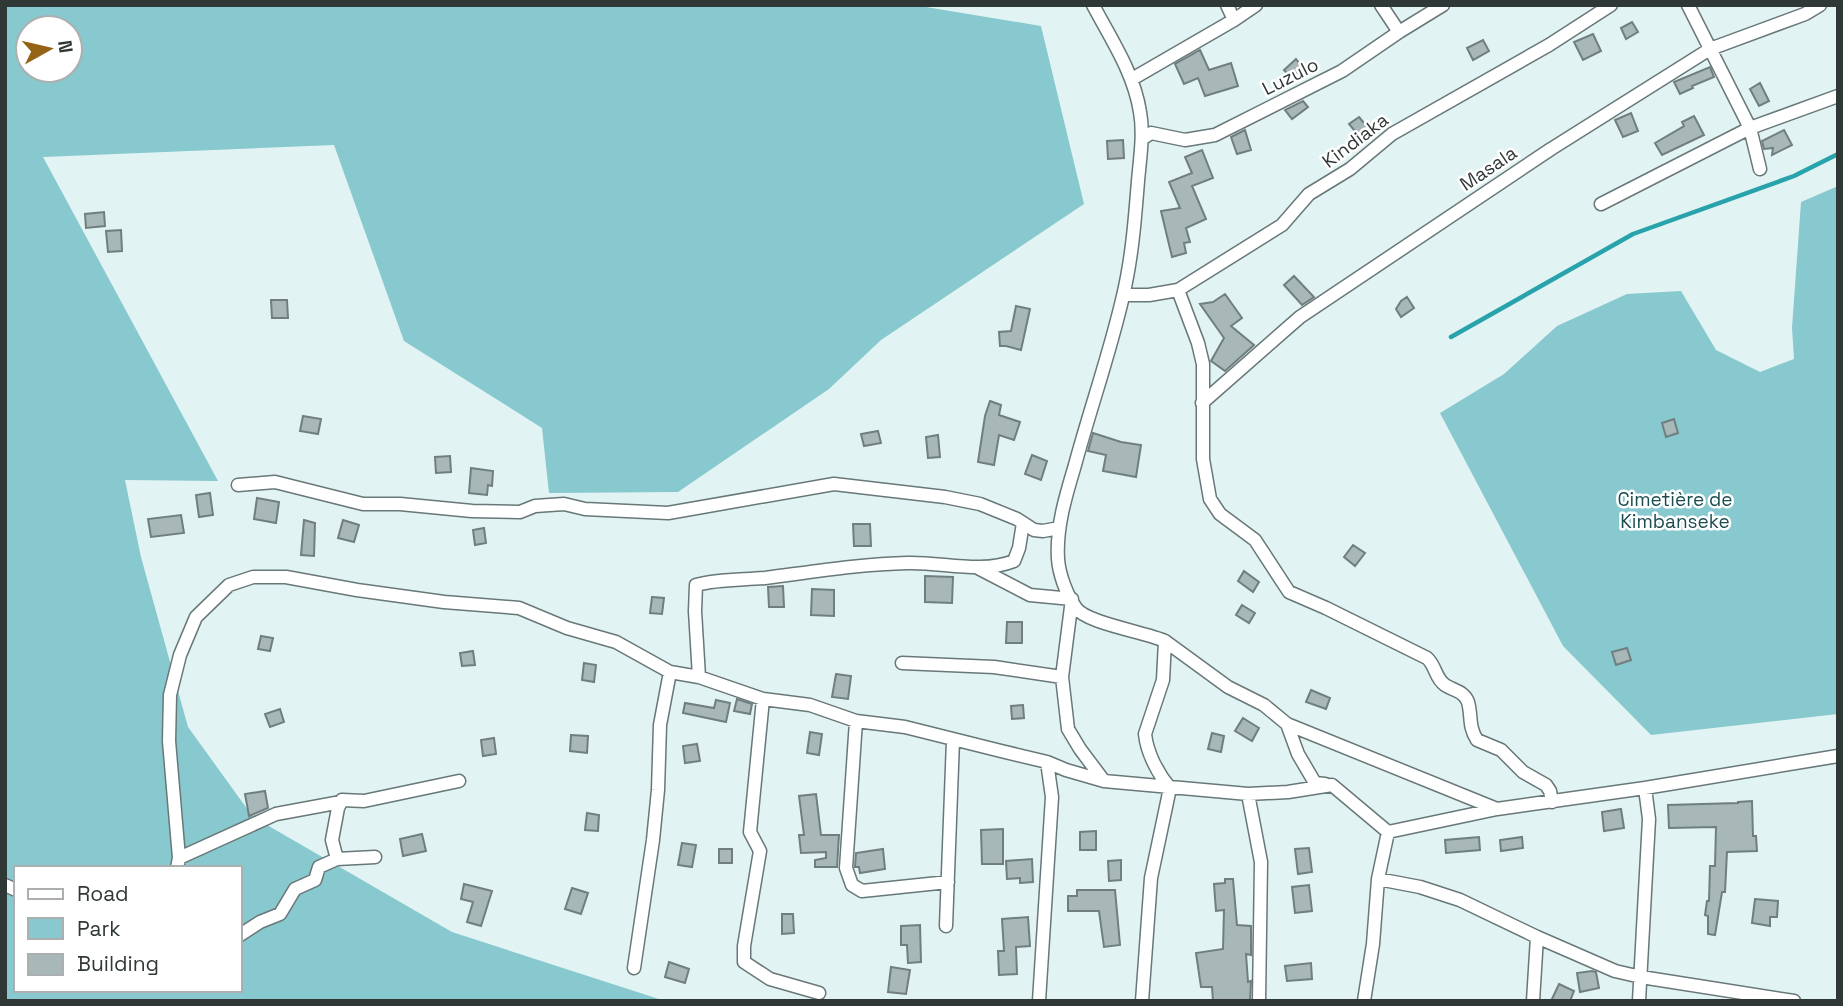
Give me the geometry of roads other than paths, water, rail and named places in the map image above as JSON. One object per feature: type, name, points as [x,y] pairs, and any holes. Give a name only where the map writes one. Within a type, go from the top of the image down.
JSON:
[{"type":"street","points":[[1094,5],[1132,79],[1140,112],[1142,139],[1133,242],[1124,295],[1059,528],[1060,571],[1077,610],[1095,620],[1153,635],[1228,687],[1264,705],[1287,724],[1497,809]]},
{"type":"street","points":[[1227,5],[1234,20]]},
{"type":"street","points":[[1132,79],[1256,5]]},
{"type":"street","points":[[1381,5],[1399,32]]},
{"type":"street","name":"Luzulo","points":[[1142,139],[1151,132],[1185,140],[1216,135],[1342,71],[1443,5]]},
{"type":"street","name":"Kindiaka","points":[[1124,295],[1149,295],[1178,290],[1282,225],[1309,194],[1350,169],[1392,134],[1549,45],[1611,5]]},
{"type":"street","points":[[1688,5],[1750,128],[1760,169]]},
{"type":"street","name":"Masala","points":[[1202,403],[1300,317],[1551,149],[1710,49],[1805,14],[1820,5]]},
{"type":"street","points":[[1601,204],[1750,128],[1838,96]]},
{"type":"street","points":[[1178,290],[1201,354],[1203,459],[1210,499],[1220,514],[1255,540],[1289,592],[1432,662],[1437,678],[1466,697],[1470,724],[1477,740],[1501,750],[1523,772],[1546,785],[1552,802]]},
{"type":"street","points":[[238,485],[275,482],[363,504],[400,504],[472,512],[520,512],[535,506],[564,504],[585,509],[668,513],[834,484],[981,504],[1017,519],[1034,530],[1059,528]]},
{"type":"street","points":[[699,677],[696,585],[908,563],[939,563],[978,568],[1004,565],[1014,561],[1023,523]]},
{"type":"street","points":[[978,568],[1030,596],[1072,599]]},
{"type":"street","points":[[460,781],[364,801],[342,800],[276,814],[178,863],[169,741],[170,695],[180,655],[196,617],[229,585],[253,577],[286,577],[444,602],[519,608],[567,628],[616,642],[670,671],[699,677],[763,699],[810,705],[856,721],[905,727],[1047,762],[1104,781],[1248,794],[1287,792],[1332,785]]},
{"type":"street","points":[[1072,599],[1062,677],[1068,729],[1104,781]]},
{"type":"street","points":[[1164,641],[1163,680],[1145,734],[1159,775],[1170,788]]},
{"type":"street","points":[[902,663],[994,667],[1062,677]]},
{"type":"street","points":[[634,968],[653,840],[660,725],[670,671]]},
{"type":"street","points":[[763,699],[750,832],[760,851],[744,946],[744,962],[770,979],[819,993]]},
{"type":"street","points":[[856,721],[846,868],[852,886],[862,891],[948,882]]},
{"type":"street","points":[[1287,724],[1298,754],[1315,783],[1332,785],[1388,832]]},
{"type":"street","points":[[946,926],[953,740]]},
{"type":"street","points":[[1388,832],[1497,809],[1838,757]]},
{"type":"street","points":[[1039,1001],[1052,797],[1047,762]]},
{"type":"street","points":[[1142,1001],[1151,878],[1170,788]]},
{"type":"street","points":[[1639,1001],[1649,819],[1645,788]]},
{"type":"street","points":[[1248,794],[1261,862],[1259,1001]]},
{"type":"street","points":[[337,859],[332,839],[341,802]]},
{"type":"street","points":[[1364,1001],[1373,944],[1378,879],[1388,832]]},
{"type":"street","points":[[242,934],[260,922],[281,914],[295,889],[315,880],[319,867],[337,859],[375,857]]},
{"type":"street","points":[[1378,879],[1420,887],[1461,900],[1615,971],[1794,1001]]},
{"type":"street","points":[[1533,1001],[1537,937]]},
{"type":"waterway","points":[[1451,337],[1633,234],[1794,176],[1838,154]]},
{"type":"park label","name":"Cimetière de Kimbanseke","points":[[1675,510]]}]
